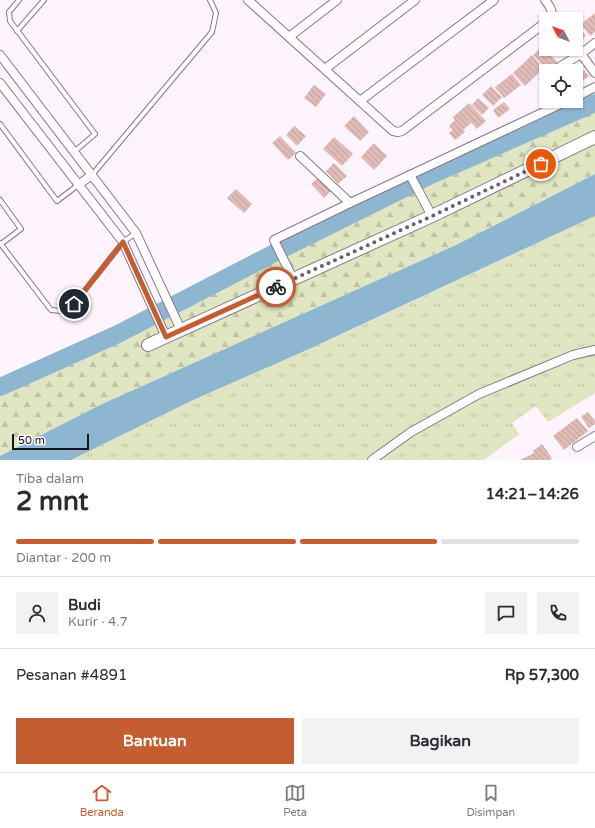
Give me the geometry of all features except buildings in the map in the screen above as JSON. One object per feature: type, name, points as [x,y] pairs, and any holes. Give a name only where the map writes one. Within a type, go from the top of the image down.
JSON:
[{"type":"main road","points":[[148,345],[432,216],[595,137]]},
{"type":"street","points":[[289,36],[337,0]]},
{"type":"street","points":[[324,69],[416,0]]},
{"type":"street","points":[[360,101],[494,0]]},
{"type":"street","points":[[545,0],[552,9],[552,12]]},
{"type":"street","points":[[252,1],[324,69],[393,130],[398,132],[402,131],[539,27]]},
{"type":"street","points":[[583,52],[595,43]]},
{"type":"street","points":[[0,55],[136,233],[181,330]]},
{"type":"street","points":[[564,64],[578,56]]},
{"type":"street","points":[[582,56],[595,73]]},
{"type":"street","points":[[1,88],[123,242],[166,337]]},
{"type":"street","points":[[583,93],[595,88]]},
{"type":"street","points":[[293,279],[274,240],[552,108]]},
{"type":"street","points":[[300,156],[350,203]]},
{"type":"street","points":[[78,185],[92,175]]},
{"type":"street","points":[[411,176],[432,216]]},
{"type":"street","points":[[372,460],[411,432],[479,394],[573,355],[595,350]]},
{"type":"street","points":[[577,447],[595,436]]},
{"type":"lane","points":[[19,0],[9,12],[10,21],[95,134],[74,152]]},
{"type":"lane","points":[[17,31],[44,0]]},
{"type":"lane","points":[[92,175],[212,32],[216,13],[210,0]]},
{"type":"lane","points":[[0,124],[57,201],[78,185]]},
{"type":"lane","points":[[0,200],[21,229],[1,243],[51,310],[61,311],[74,304],[123,242],[136,233]]},
{"type":"green space","points":[[595,106],[595,174],[456,245],[100,405],[0,456],[0,387]]},
{"type":"green space","points":[[595,216],[595,393],[548,422],[536,406],[512,423],[519,434],[484,460],[71,460],[191,401],[353,329]]},
{"type":"water","points":[[595,174],[595,216],[309,349],[191,401],[71,460],[0,460],[0,456],[100,405],[456,245]]},
{"type":"waterway","points":[[0,387],[118,334],[284,248],[431,175],[595,103]]},
{"type":"way so far","points":[[276,287],[432,216],[541,164]]},
{"type":"route","points":[[74,304],[123,242],[166,337],[276,287]]}]
